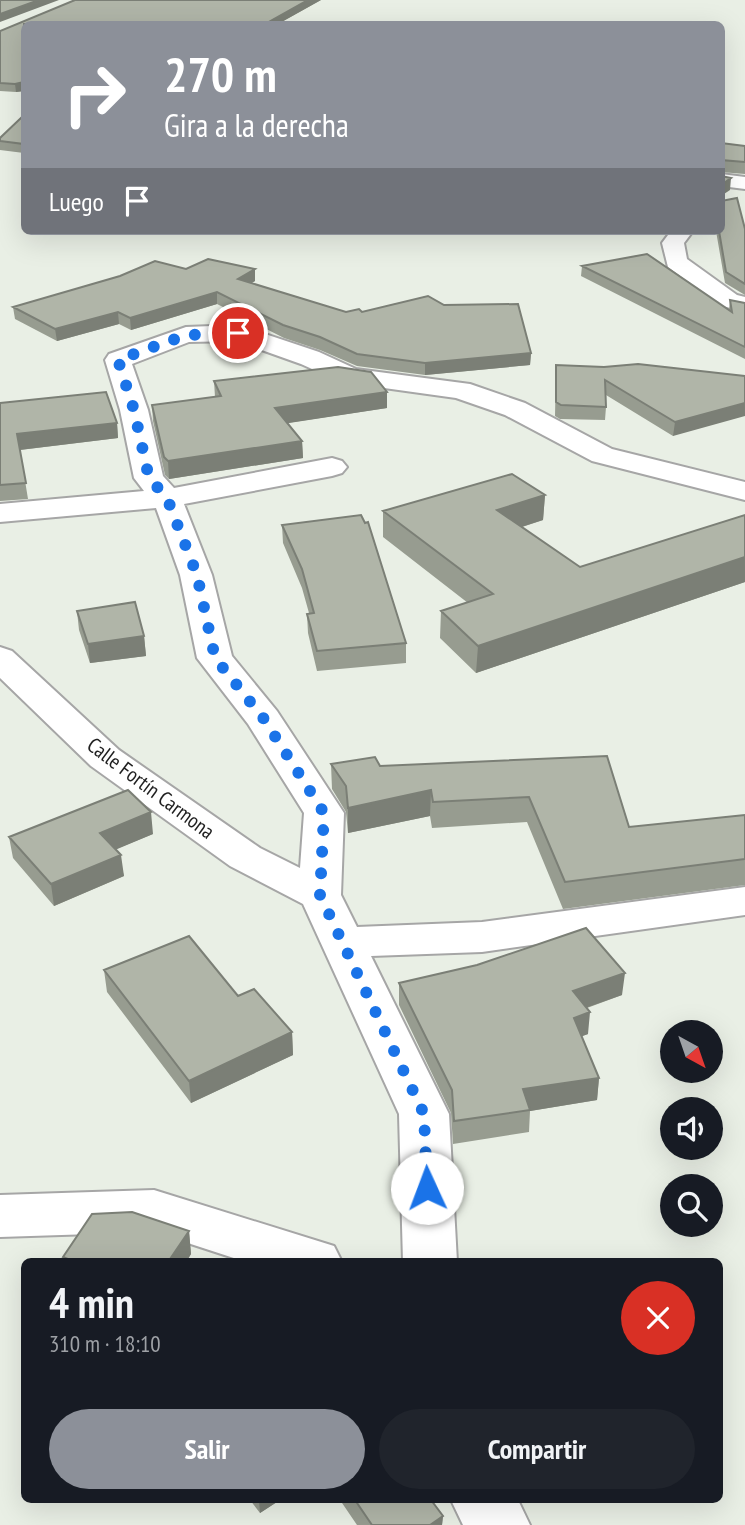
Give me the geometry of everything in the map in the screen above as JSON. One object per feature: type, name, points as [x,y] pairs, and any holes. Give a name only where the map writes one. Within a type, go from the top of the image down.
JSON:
[{"type":"street","points":[[725,180],[745,183]]},
{"type":"street","points":[[679,235],[673,243],[676,262],[728,300],[745,305]]},
{"type":"street","points":[[430,1258],[424,1114],[320,895],[324,813],[264,719],[215,658],[197,575],[167,498],[149,478],[134,410],[118,360],[186,335],[238,333],[310,358],[350,376],[460,390],[515,409],[602,455],[745,491]]},
{"type":"street","points":[[0,513],[167,498],[332,467]]},
{"type":"street","name":"Calle Fortín Carmona","points":[[0,658],[105,758],[245,857],[320,895]]},
{"type":"street","points":[[342,942],[482,937],[745,901]]},
{"type":"street","points":[[0,1216],[154,1211],[302,1258]]},
{"type":"street","points":[[484,1503],[499,1525]]},
{"type":"building","points":[[0,0],[39,0],[0,14]]},
{"type":"building","points":[[75,0],[308,0],[270,21],[24,21]]},
{"type":"building","points":[[21,22],[21,83],[0,83],[0,31]]},
{"type":"building","points":[[21,118],[21,144],[0,141]]},
{"type":"building","points":[[725,144],[745,146],[745,162],[725,160]]},
{"type":"building","points":[[737,198],[745,229],[745,284],[726,272],[720,235],[725,235],[725,200]]},
{"type":"building","points":[[647,254],[732,312],[730,300],[745,303],[745,347],[582,266]]},
{"type":"building","points":[[208,259],[255,269],[238,279],[346,312],[359,309],[362,312],[428,296],[444,305],[518,304],[531,353],[425,363],[357,354],[320,337],[283,325],[217,292],[130,318],[118,312],[55,329],[13,307],[120,276],[155,261],[186,269]]},
{"type":"building","points":[[638,364],[745,376],[745,403],[675,422],[605,380],[606,407],[561,405],[556,402],[556,365],[604,367]]},
{"type":"building","points":[[338,367],[371,372],[387,392],[275,408],[302,441],[168,461],[164,457],[152,405],[221,396],[214,381]]},
{"type":"building","points":[[106,392],[117,423],[17,434],[26,483],[0,485],[0,403]]},
{"type":"building","points":[[512,474],[545,495],[497,510],[580,567],[745,515],[745,557],[478,646],[441,611],[493,594],[383,511]]},
{"type":"building","points":[[361,515],[365,523],[368,522],[406,643],[317,651],[307,614],[314,613],[302,569],[282,525]]},
{"type":"building","points":[[135,602],[144,636],[88,644],[77,611]]},
{"type":"building","points":[[607,756],[629,827],[745,815],[745,859],[565,882],[529,797],[433,802],[431,790],[348,808],[346,786],[331,764],[375,757],[380,766]]},
{"type":"building","points":[[128,790],[151,812],[100,833],[121,855],[51,884],[9,837]]},
{"type":"building","points":[[586,928],[625,973],[573,991],[590,1012],[574,1018],[599,1078],[523,1089],[530,1110],[454,1121],[452,1090],[399,983],[477,965]]},
{"type":"building","points":[[189,936],[238,996],[254,989],[292,1032],[189,1081],[104,970]]},
{"type":"building","points":[[132,1212],[189,1231],[171,1258],[63,1257],[92,1214]]},
{"type":"building","points":[[357,1503],[433,1503],[443,1516],[430,1525],[372,1525]]},
{"type":"route","points":[[238,333],[186,335],[118,360],[134,410],[149,478],[167,498],[197,575],[215,658],[264,719],[324,813],[320,895],[424,1114],[427,1188]]}]
